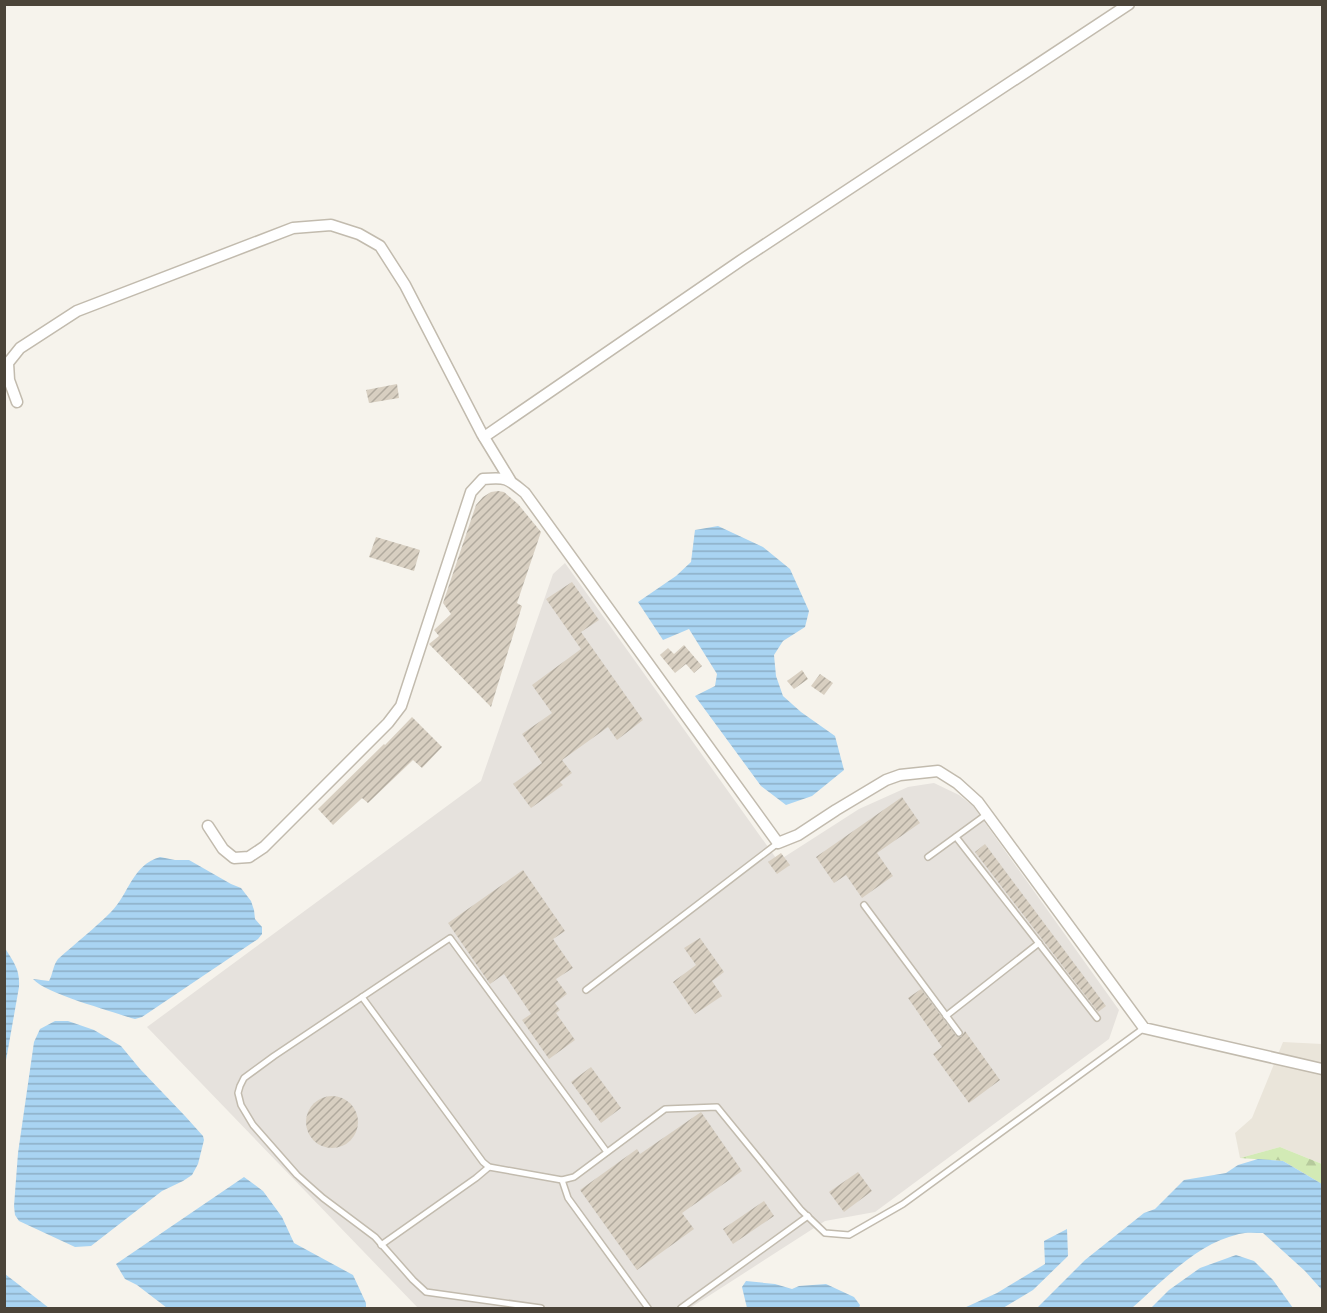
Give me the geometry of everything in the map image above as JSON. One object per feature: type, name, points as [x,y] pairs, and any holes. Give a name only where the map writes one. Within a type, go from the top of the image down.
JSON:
[{"type":"street","points":[[484,437],[743,259],[1129,4]]},
{"type":"street","points":[[17,402],[9,380],[8,363],[20,348],[77,311],[292,228],[331,225],[359,234],[380,246],[405,285],[484,437],[510,480],[525,493],[778,843],[798,835],[886,780],[913,773],[938,771],[957,783],[978,802],[1144,1028],[1323,1069]]},
{"type":"street","points":[[208,826],[223,849],[234,858],[249,857],[264,847],[388,723],[401,706],[471,492],[483,479],[510,480]]},
{"type":"lane","points":[[928,857],[987,814]]},
{"type":"lane","points":[[956,837],[1097,1018]]},
{"type":"lane","points":[[586,990],[778,843]]},
{"type":"lane","points":[[864,904],[959,1033]]},
{"type":"lane","points":[[541,1308],[426,1292],[413,1281],[375,1237],[323,1198],[297,1175],[253,1125],[241,1105],[238,1093],[240,1086],[244,1078],[274,1056],[450,938],[607,1152]]},
{"type":"lane","points":[[946,1016],[1039,943]]},
{"type":"lane","points":[[362,997],[483,1162],[489,1167],[562,1180],[574,1177],[665,1109],[717,1107],[801,1210],[825,1233],[849,1235],[903,1204],[1144,1028]]},
{"type":"lane","points":[[381,1245],[489,1167]]},
{"type":"lane","points":[[562,1180],[567,1198],[648,1308]]},
{"type":"lane","points":[[681,1308],[808,1216]]},
{"type":"shaded area","points":[[565,563],[778,861],[859,809],[908,787],[934,783],[959,795],[973,806],[1119,1010],[1109,1039],[875,1212],[825,1221],[690,1308],[418,1308],[147,1027],[481,781],[553,574]]},
{"type":"shaded area","points":[[1283,1042],[1322,1044],[1322,1164],[1280,1147],[1240,1158],[1235,1133],[1252,1118]]},
{"type":"green space","points":[[1280,1147],[1322,1164],[1322,1184],[1283,1161],[1240,1158]]},
{"type":"water","points":[[718,526],[763,547],[790,569],[809,611],[805,627],[783,641],[774,655],[776,676],[783,696],[835,736],[844,770],[812,796],[786,805],[761,786],[695,696],[715,686],[717,674],[689,629],[663,640],[638,602],[676,576],[691,562],[695,530]]},
{"type":"water","points":[[160,857],[189,860],[241,888],[251,901],[255,919],[262,927],[262,934],[258,939],[142,1017],[135,1019],[64,996],[40,985],[33,979],[49,981],[58,959],[111,912],[143,866]]},
{"type":"water","points":[[5,948],[16,966],[19,987],[5,1066]]},
{"type":"water","points":[[55,1021],[68,1021],[94,1030],[121,1046],[203,1136],[204,1140],[198,1164],[192,1175],[162,1191],[91,1246],[75,1247],[19,1221],[15,1215],[18,1153],[34,1042],[40,1029]]},
{"type":"water","points":[[1258,1159],[1283,1161],[1322,1184],[1322,1290],[1305,1271],[1263,1233],[1248,1233],[1223,1239],[1195,1254],[1132,1308],[1037,1308],[1085,1260],[1144,1213],[1155,1209],[1184,1180],[1226,1173],[1238,1165]]},
{"type":"water","points":[[244,1177],[263,1191],[282,1217],[294,1243],[353,1275],[366,1303],[366,1308],[167,1308],[137,1285],[125,1279],[116,1264]]},
{"type":"water","points":[[1067,1229],[1068,1256],[1033,1290],[1003,1308],[964,1308],[997,1293],[1045,1264],[1044,1241]]},
{"type":"water","points":[[1236,1255],[1254,1261],[1273,1280],[1293,1308],[1151,1308],[1169,1290],[1200,1268]]},
{"type":"water","points":[[5,1274],[49,1308],[5,1308]]},
{"type":"water","points":[[746,1281],[775,1284],[792,1289],[799,1286],[826,1284],[854,1297],[860,1305],[859,1308],[747,1308],[742,1287]]},
{"type":"building","points":[[397,384],[399,398],[369,403],[366,390]]},
{"type":"building","points":[[498,491],[504,492],[518,504],[541,532],[517,603],[522,606],[491,707],[429,644],[439,636],[434,630],[451,614],[443,603],[476,505],[483,497]]},
{"type":"building","points":[[376,537],[420,550],[414,571],[369,557]]},
{"type":"building","points":[[572,582],[599,620],[581,632],[643,720],[617,740],[608,727],[562,760],[572,773],[560,782],[563,785],[531,808],[513,784],[542,763],[522,734],[552,713],[532,685],[581,649],[546,599]]},
{"type":"building","points":[[684,645],[702,666],[694,673],[686,664],[675,673],[660,655],[668,648],[674,654]]},
{"type":"building","points":[[802,670],[808,679],[794,689],[787,681]]},
{"type":"building","points":[[820,674],[833,683],[824,695],[811,686]]},
{"type":"building","points":[[412,717],[442,747],[422,768],[413,760],[368,803],[362,798],[333,825],[318,809]]},
{"type":"building","points":[[902,797],[920,823],[877,853],[893,876],[862,898],[846,875],[834,883],[816,857]]},
{"type":"building","points":[[985,844],[1106,1006],[1098,1012],[975,852]]},
{"type":"building","points":[[781,853],[790,865],[777,874],[768,862]]},
{"type":"building","points":[[523,870],[565,931],[553,939],[573,968],[556,979],[567,994],[555,1003],[560,1010],[556,1013],[575,1040],[549,1059],[522,1020],[531,1014],[504,974],[490,984],[448,923]]},
{"type":"building","points":[[700,938],[724,972],[712,981],[722,996],[695,1014],[673,982],[696,965],[684,948]]},
{"type":"building","points":[[921,989],[956,1036],[961,1037],[965,1031],[1000,1080],[969,1103],[933,1054],[942,1047],[908,998]]},
{"type":"building","points":[[591,1067],[621,1108],[601,1123],[571,1082]]},
{"type":"building","points":[[327,1096],[337,1096],[351,1103],[358,1122],[351,1141],[337,1148],[327,1148],[317,1144],[310,1137],[306,1127],[306,1117],[310,1107],[317,1100]]},
{"type":"building","points":[[701,1112],[742,1171],[682,1213],[694,1229],[637,1270],[580,1190],[637,1149],[640,1154]]},
{"type":"building","points":[[858,1172],[872,1191],[844,1212],[829,1192]]},
{"type":"building","points":[[764,1201],[774,1216],[733,1244],[723,1229]]}]
